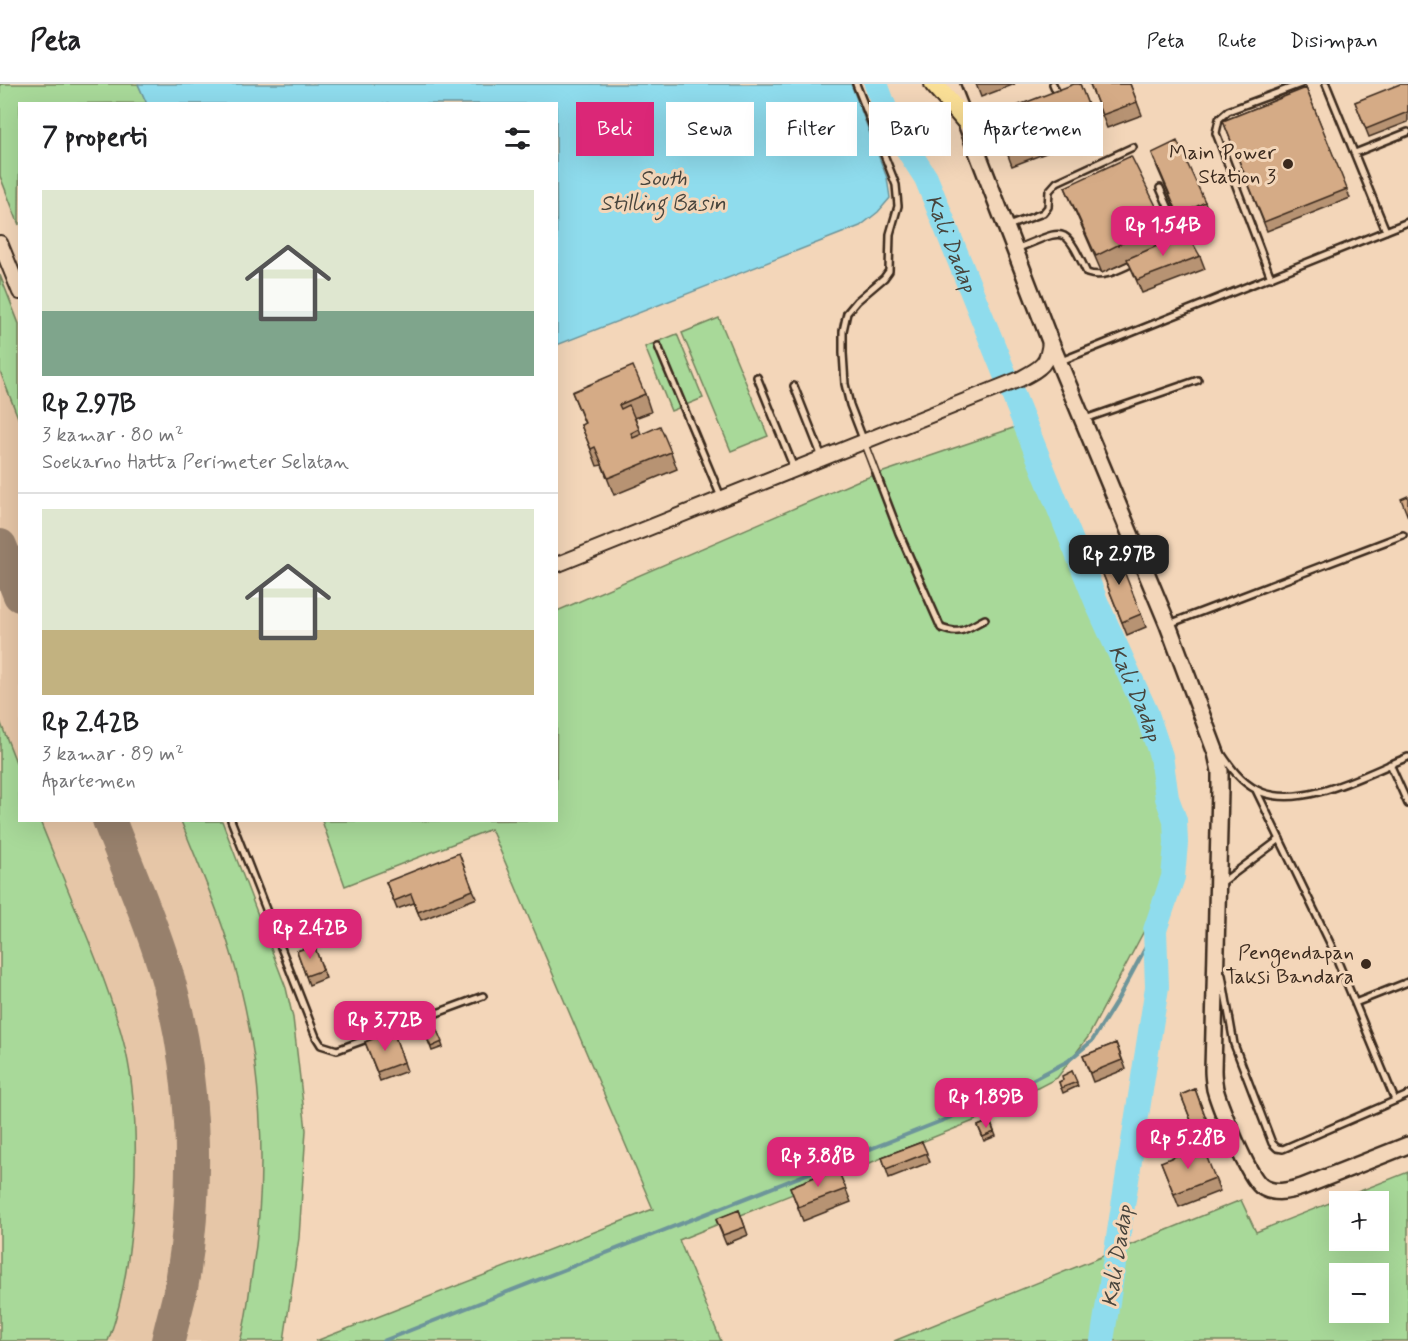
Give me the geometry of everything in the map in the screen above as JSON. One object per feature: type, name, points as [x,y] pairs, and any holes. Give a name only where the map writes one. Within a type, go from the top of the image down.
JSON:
[{"type":"main road","points":[[934,84],[963,118]]},
{"type":"main road","points":[[951,84],[963,115]]},
{"type":"main road","points":[[979,156],[1050,341],[1168,625],[1212,740],[1220,780],[1213,1070],[1215,1087],[1248,1169],[1261,1186],[1272,1191],[1285,1191],[1302,1188],[1408,1144]]},
{"type":"street","points":[[0,243],[18,287]]},
{"type":"street","points":[[558,564],[1020,379],[1046,362],[1050,341]]},
{"type":"lane","points":[[856,84],[896,185],[898,207],[890,234],[889,271],[884,278],[856,301],[847,313],[843,331],[845,384],[850,405],[899,533],[941,628],[960,632],[985,619]]},
{"type":"lane","points":[[1053,84],[1056,91]]},
{"type":"lane","points":[[1271,278],[1216,133],[1219,119],[1228,111],[1301,84]]},
{"type":"lane","points":[[1326,84],[1386,231]]},
{"type":"lane","points":[[1045,96],[1067,88]]},
{"type":"lane","points":[[1355,153],[1408,132]]},
{"type":"lane","points":[[1007,226],[1043,213],[1048,207],[1049,191],[1057,182],[1133,147]]},
{"type":"lane","points":[[1160,188],[1180,234],[1179,244],[1168,248]]},
{"type":"lane","points":[[1059,362],[1408,222]]},
{"type":"lane","points":[[1014,250],[1058,233],[1066,236],[1072,242],[1087,273],[1095,276],[1102,275],[1135,262]]},
{"type":"lane","points":[[658,346],[721,499]]},
{"type":"lane","points":[[757,377],[795,470]]},
{"type":"lane","points":[[1083,420],[1198,380]]},
{"type":"lane","points":[[794,386],[822,457]]},
{"type":"lane","points":[[1168,625],[1403,535]]},
{"type":"lane","points":[[1212,740],[1236,774],[1256,790],[1270,795],[1301,797],[1317,793],[1408,757]]},
{"type":"lane","points":[[1390,764],[1408,804]]},
{"type":"lane","points":[[1256,790],[1331,945],[1395,1100]]},
{"type":"lane","points":[[232,822],[321,1045],[337,1050],[483,996]]},
{"type":"lane","points":[[1217,887],[1280,839]]},
{"type":"lane","points":[[1215,939],[1234,1044],[1272,1143],[1277,1148],[1283,1149],[1408,1095]]},
{"type":"lane","points":[[1355,1003],[1408,982]]},
{"type":"shaded area","points":[[0,275],[18,319],[18,822],[222,822],[286,988],[293,1018],[306,1130],[299,1238],[284,1341],[74,1341],[0,791]]},
{"type":"green space","points":[[0,84],[138,84],[147,102],[18,102],[18,222],[0,176]]},
{"type":"green space","points":[[0,275],[18,321],[18,417],[0,371]]},
{"type":"green space","points":[[719,318],[768,436],[731,451],[682,333]]},
{"type":"green space","points":[[677,334],[703,398],[671,411],[645,347]]},
{"type":"green space","points":[[1019,426],[1154,757],[1169,846],[1146,927],[1088,1037],[1057,1078],[976,1120],[679,1240],[721,1341],[316,1341],[653,1209],[491,829],[345,886],[322,822],[558,822],[558,611],[857,481]]},
{"type":"green space","points":[[0,721],[18,767],[18,822],[40,822],[88,939],[118,1023],[131,1083],[135,1158],[134,1198],[125,1276],[118,1311],[108,1341],[0,1341]]},
{"type":"green space","points":[[181,822],[222,822],[286,988],[293,1018],[306,1130],[299,1238],[284,1341],[240,1341],[246,1316],[257,1234],[261,1153],[260,1112],[250,1031],[242,992],[214,903]]},
{"type":"green space","points":[[1408,1172],[1408,1341],[894,1341],[1241,1200],[1256,1232],[1329,1203],[1329,1251],[1389,1251],[1389,1191],[1360,1191]]},
{"type":"water","name":"South Stilling Basin","points":[[138,84],[851,84],[869,131],[869,156],[879,156],[887,178],[890,198],[878,212],[860,226],[558,345],[558,102],[146,102]]},
{"type":"building","points":[[1074,84],[1080,84],[1087,102],[1027,102]]},
{"type":"building","points":[[1090,84],[1130,84],[1137,102],[1103,115],[1103,102],[1097,102]]},
{"type":"building","points":[[1400,84],[1408,84],[1408,112],[1366,129],[1355,102]]},
{"type":"building","name":"Main Power Station 3","points":[[1306,88],[1347,189],[1264,222],[1223,121]]},
{"type":"building","points":[[1177,141],[1205,202],[1179,216],[1152,153]]},
{"type":"building","points":[[1131,156],[1164,222],[1096,256],[1065,187]]},
{"type":"building","points":[[1187,233],[1200,256],[1137,280],[1127,259]]},
{"type":"building","points":[[633,366],[645,394],[619,405],[621,409],[629,405],[639,429],[631,433],[633,438],[660,426],[671,452],[608,478],[595,447],[591,449],[581,425],[585,423],[572,392]]},
{"type":"building","points":[[1408,496],[1408,517],[1401,499]]},
{"type":"building","points":[[1116,551],[1141,614],[1122,622],[1097,559]]},
{"type":"building","points":[[459,853],[473,890],[418,912],[411,894],[394,901],[386,882]]},
{"type":"building","points":[[314,945],[323,970],[306,976],[297,951]]},
{"type":"building","points":[[436,1028],[442,1042],[431,1047],[425,1033]]},
{"type":"building","points":[[393,1031],[404,1062],[377,1072],[365,1042]]},
{"type":"building","points":[[1116,1043],[1122,1060],[1090,1073],[1083,1056]]},
{"type":"building","points":[[1072,1071],[1077,1082],[1061,1088],[1059,1082],[1063,1080],[1062,1076]]},
{"type":"building","points":[[1195,1089],[1207,1122],[1194,1128],[1181,1095]]},
{"type":"building","points":[[990,1121],[994,1132],[983,1137],[978,1126]]},
{"type":"building","points":[[922,1142],[927,1153],[886,1169],[882,1157]]},
{"type":"building","points":[[1202,1145],[1215,1178],[1174,1194],[1161,1162]]},
{"type":"building","points":[[837,1168],[846,1189],[798,1207],[790,1187]]},
{"type":"building","points":[[739,1210],[745,1227],[723,1235],[716,1219]]},
{"type":"waterway","name":"Kali Dadap","points":[[876,84],[891,124],[926,178],[1098,606],[1147,714],[1161,756],[1167,798],[1175,820],[1176,843],[1173,877],[1155,930],[1157,987],[1102,1341]]},
{"type":"waterway","points":[[383,1341],[992,1101],[1068,1061],[1092,1041],[1118,999],[1155,930]]},
{"type":"taxiway","points":[[0,546],[18,590]]},
{"type":"taxiway","points":[[110,822],[163,962],[174,1001],[188,1082],[192,1165],[191,1206],[181,1288],[168,1341]]},
{"type":"place","name":"Main Power Station 3","points":[[1288,164]]},
{"type":"place","name":"Pengendapan Taksi Bandara","points":[[1366,964]]}]
